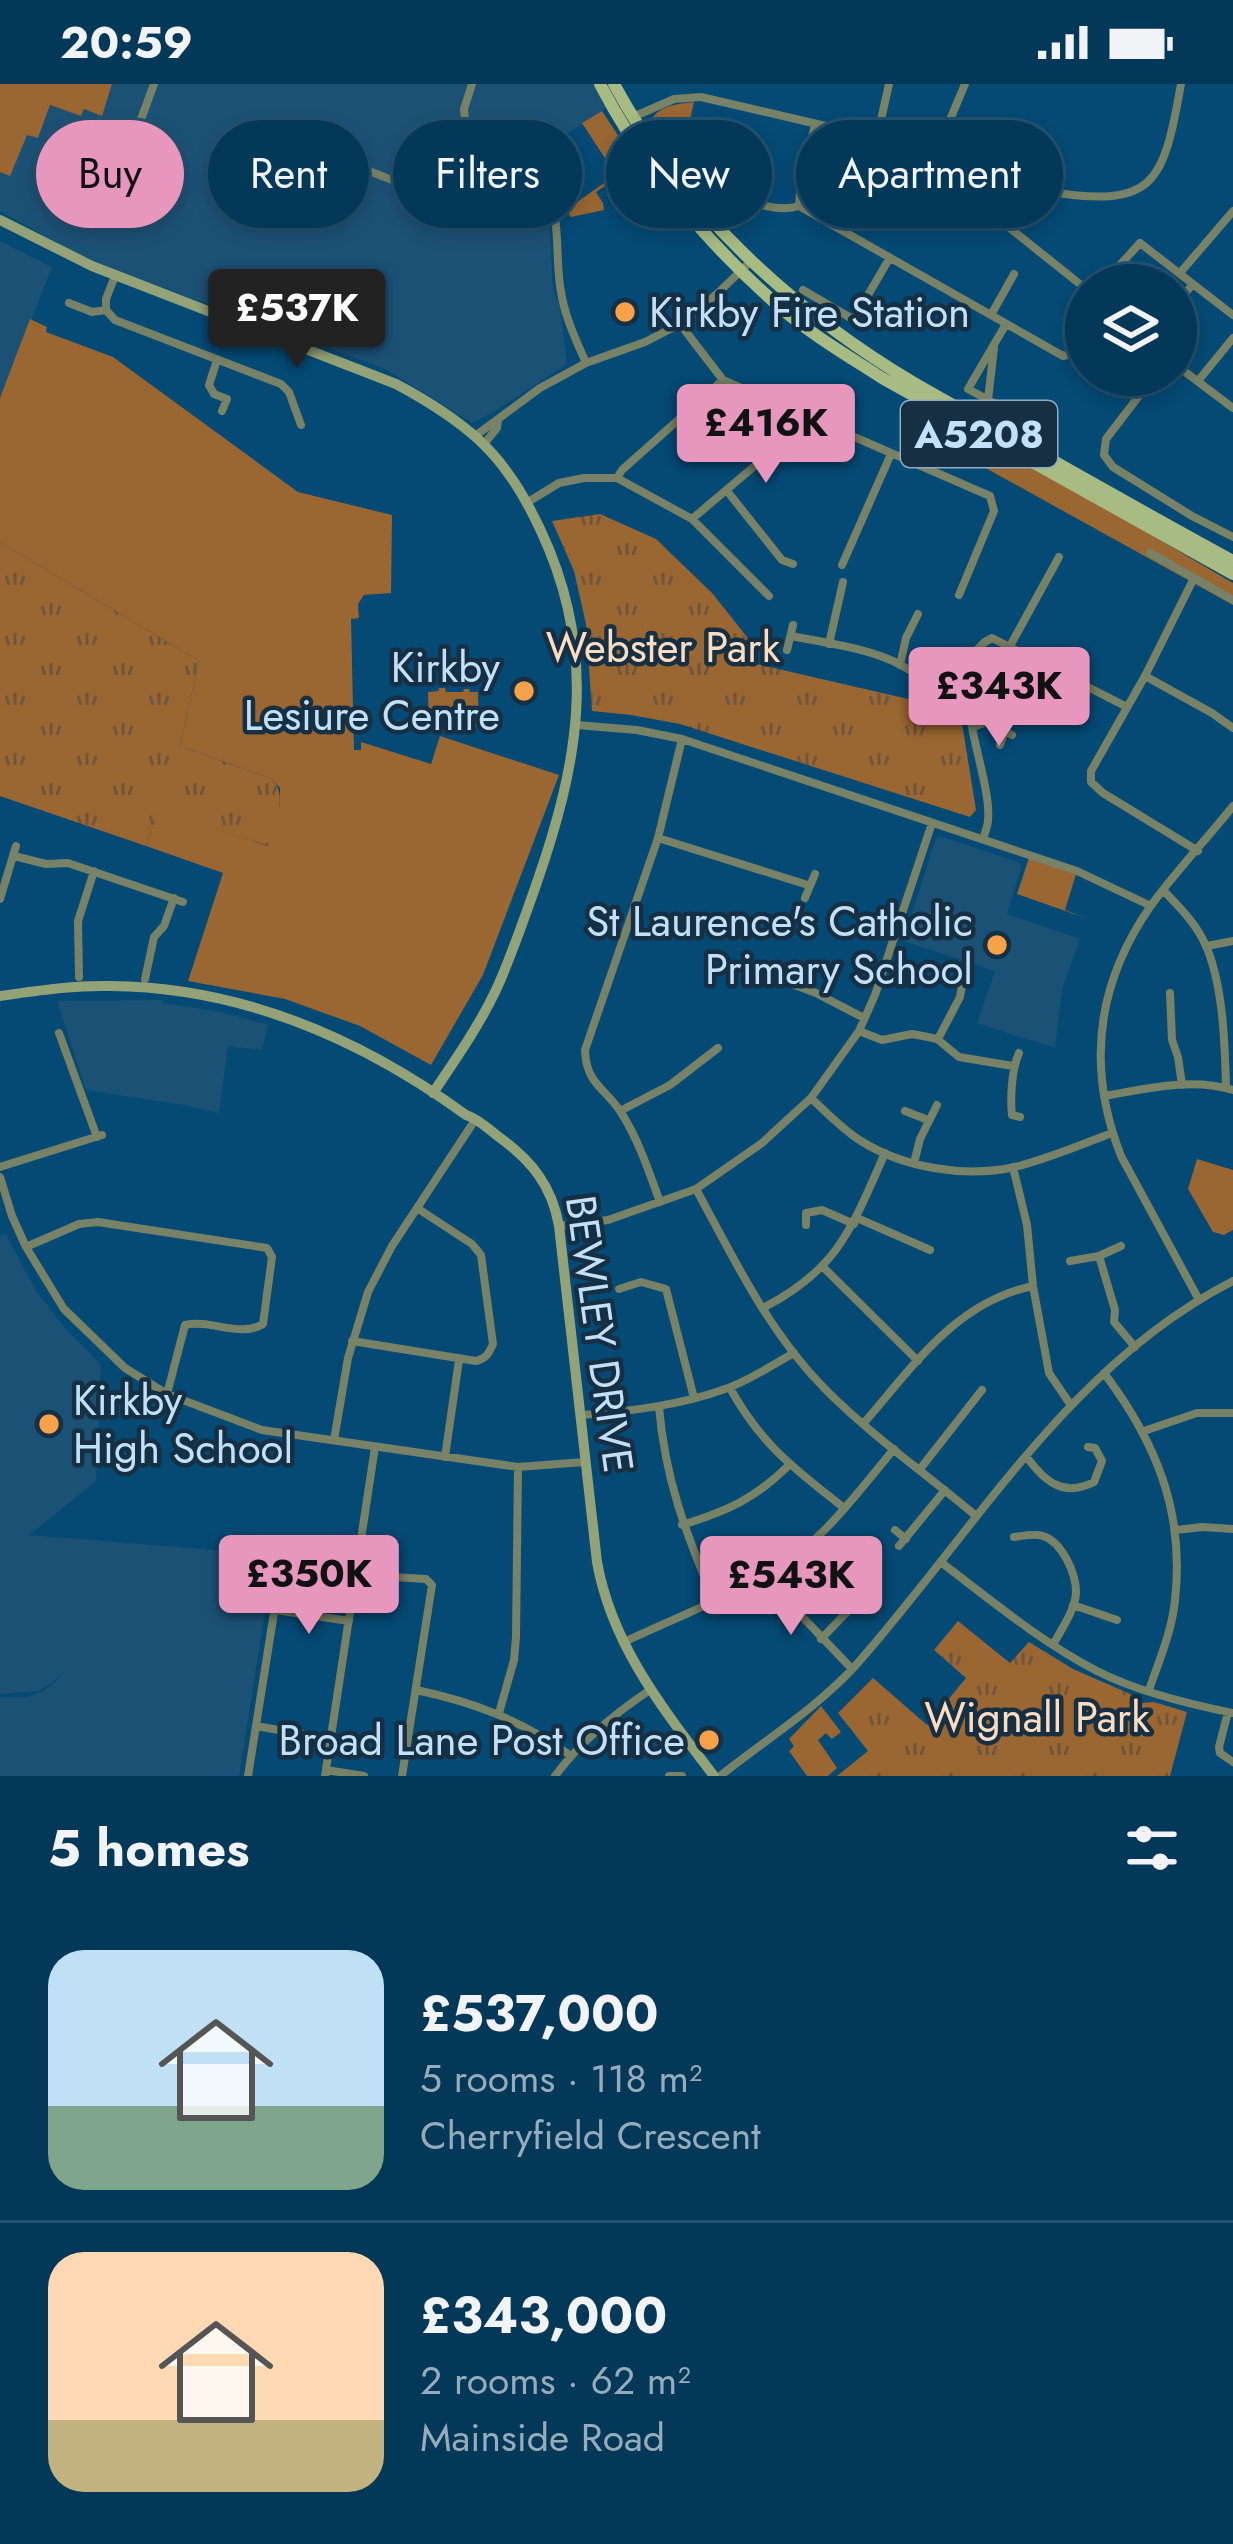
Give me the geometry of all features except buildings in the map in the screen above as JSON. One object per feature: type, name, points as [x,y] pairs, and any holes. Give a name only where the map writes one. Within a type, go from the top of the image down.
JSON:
[{"type":"main road","name":"A5208","points":[[600,84],[620,120],[680,202],[747,265],[913,383],[1233,561]]},
{"type":"main road","name":"A5208","points":[[614,84],[679,184],[784,311],[882,378],[1233,574]]},
{"type":"street","points":[[141,120],[154,84]]},
{"type":"street","points":[[465,120],[472,84]]},
{"type":"street","points":[[881,120],[889,84]]},
{"type":"street","points":[[949,120],[964,84]]},
{"type":"street","points":[[1013,230],[1044,191],[1103,198],[1127,194],[1159,172],[1181,84]]},
{"type":"street","points":[[633,117],[674,99],[701,97],[798,120]]},
{"type":"street","points":[[1188,264],[1233,212]]},
{"type":"street","points":[[0,220],[115,275],[395,384],[442,411],[479,440],[528,502],[561,581],[571,621],[577,725],[566,794],[514,946],[494,995],[434,1093]]},
{"type":"street","points":[[556,228],[561,292],[586,363]]},
{"type":"street","points":[[836,228],[1065,356]]},
{"type":"street","points":[[1010,228],[1065,272]]},
{"type":"street","points":[[1121,264],[1140,243],[1168,264]]},
{"type":"street","points":[[810,290],[857,321],[889,260]]},
{"type":"street","points":[[479,440],[539,388],[680,324],[747,265]]},
{"type":"street","points":[[991,315],[1014,274]]},
{"type":"street","points":[[115,275],[105,303],[115,320],[284,386],[301,425]]},
{"type":"street","points":[[1197,287],[1233,315]]},
{"type":"street","points":[[68,303],[94,312],[106,310]]},
{"type":"street","points":[[680,324],[723,380],[990,496],[994,511],[959,595]]},
{"type":"street","points":[[1006,324],[964,389],[1011,412]]},
{"type":"street","points":[[1233,338],[1198,381],[1233,408]]},
{"type":"street","points":[[988,400],[994,344]]},
{"type":"street","points":[[217,360],[209,386],[227,399],[222,411]]},
{"type":"street","points":[[617,478],[723,380]]},
{"type":"street","points":[[1139,396],[1106,440],[1104,455],[1113,467],[1233,537]]},
{"type":"street","points":[[280,411],[294,407]]},
{"type":"street","points":[[692,519],[758,464],[784,408]]},
{"type":"street","points":[[842,566],[891,454]]},
{"type":"street","points":[[528,502],[559,483],[617,478],[692,519],[769,596]]},
{"type":"street","points":[[727,491],[782,560],[793,564]]},
{"type":"street","points":[[1150,554],[1233,600]]},
{"type":"street","points":[[1010,646],[1058,557]]},
{"type":"street","points":[[1194,578],[1090,771],[1091,782],[1103,793],[1198,851]]},
{"type":"street","points":[[830,644],[843,583]]},
{"type":"street","points":[[900,664],[906,638],[919,614]]},
{"type":"street","points":[[787,650],[792,630],[900,664],[943,694],[967,700]]},
{"type":"street","points":[[983,839],[989,818],[967,700],[968,667],[981,643],[992,638],[1127,707]]},
{"type":"street","points":[[1145,676],[1233,728]]},
{"type":"street","points":[[973,727],[987,722],[1009,733],[1000,745]]},
{"type":"street","points":[[577,725],[682,739],[1077,871],[1151,906]]},
{"type":"street","points":[[660,1202],[620,1111],[592,1081],[585,1051],[658,838],[682,739]]},
{"type":"street","points":[[1198,1298],[1121,1156],[1104,1096],[1099,1055],[1106,1001],[1127,946],[1151,906],[1233,806]]},
{"type":"street","points":[[559,1226],[608,1220],[697,1189],[762,1143],[811,1098],[859,1031],[892,948],[932,823]]},
{"type":"street","points":[[658,838],[808,885]]},
{"type":"street","points":[[0,899],[15,851],[46,864],[68,863],[179,900],[154,938],[145,980]]},
{"type":"street","points":[[79,977],[78,921],[94,872]]},
{"type":"street","points":[[805,898],[814,874]]},
{"type":"street","points":[[1104,1096],[1182,1085],[1230,1088],[1207,946],[1164,891]]},
{"type":"street","points":[[1207,946],[1233,941]]},
{"type":"street","points":[[760,972],[864,1018]]},
{"type":"street","points":[[937,1039],[960,997],[963,980]]},
{"type":"street","name":"BEWLEY DRIVE","points":[[0,996],[54,988],[164,989],[270,1011],[344,1039],[476,1118],[517,1150],[545,1181],[559,1226],[601,1585],[623,1643],[650,1690],[717,1776]]},
{"type":"street","points":[[1170,993],[1172,1040],[1182,1085]]},
{"type":"street","points":[[859,1031],[882,1040],[913,1034],[937,1039],[959,1057],[1013,1066]]},
{"type":"street","points":[[0,1167],[99,1136],[59,1033]]},
{"type":"street","points":[[620,1111],[670,1085],[718,1048]]},
{"type":"street","points":[[1012,1117],[1013,1066],[1019,1053]]},
{"type":"street","points":[[811,1098],[837,1123],[885,1154],[958,1171],[1013,1167],[1112,1132]]},
{"type":"street","points":[[914,1162],[937,1105]]},
{"type":"street","points":[[904,1112],[928,1120]]},
{"type":"street","points":[[334,1440],[352,1341],[375,1277],[476,1118]]},
{"type":"street","points":[[763,1308],[824,1268],[856,1221],[885,1154]]},
{"type":"street","points":[[1013,1167],[1028,1225],[1033,1286],[1049,1373],[1070,1404]]},
{"type":"street","points":[[0,1177],[26,1246],[64,1309],[125,1368],[167,1394],[262,1430],[518,1467],[585,1462]]},
{"type":"street","points":[[697,1189],[745,1280],[825,1390],[975,1515]]},
{"type":"street","points":[[352,1341],[459,1360],[482,1360],[493,1344],[481,1255],[417,1208]]},
{"type":"street","points":[[806,1226],[803,1209],[822,1210],[930,1250]]},
{"type":"street","points":[[26,1246],[69,1227],[98,1222],[267,1248],[272,1257],[262,1324],[250,1331],[185,1325],[167,1394]]},
{"type":"street","points":[[1070,1262],[1121,1246]]},
{"type":"street","points":[[1100,1256],[1114,1322],[1135,1347]]},
{"type":"street","points":[[638,1266],[641,1282]]},
{"type":"street","points":[[824,1268],[918,1361]]},
{"type":"street","points":[[717,1776],[820,1699],[852,1669],[1070,1404],[1198,1298],[1233,1281]]},
{"type":"street","points":[[619,1289],[641,1282],[666,1289],[694,1398]]},
{"type":"street","points":[[863,1424],[953,1324],[994,1297],[1033,1286]]},
{"type":"street","points":[[581,1414],[658,1407],[730,1388],[794,1353]]},
{"type":"street","points":[[445,1456],[459,1360]]},
{"type":"street","points":[[1104,1372],[1144,1431],[1166,1487],[1175,1530],[1175,1604],[1149,1690]]},
{"type":"street","points":[[730,1388],[762,1439],[844,1508]]},
{"type":"street","points":[[920,1469],[982,1390]]},
{"type":"street","points":[[658,1407],[682,1526],[714,1600]]},
{"type":"street","points":[[1144,1431],[1197,1413],[1233,1413]]},
{"type":"street","points":[[364,1776],[325,1773],[375,1447]]},
{"type":"street","points":[[1026,1456],[1053,1486],[1085,1487],[1094,1482],[1102,1461],[1095,1448],[1088,1447]]},
{"type":"street","points":[[623,1643],[771,1573],[813,1541],[894,1449]]},
{"type":"street","points":[[682,1526],[746,1501],[790,1465]]},
{"type":"street","points":[[499,1714],[516,1637],[518,1467]]},
{"type":"street","points":[[895,1531],[902,1542],[946,1490]]},
{"type":"street","points":[[1175,1530],[1233,1529]]},
{"type":"street","points":[[1014,1537],[1042,1535],[1055,1544],[1069,1565],[1076,1592],[1053,1646]]},
{"type":"street","points":[[248,1776],[283,1556]]},
{"type":"street","points":[[941,1563],[1053,1646],[1100,1673],[1230,1713],[1219,1747],[1233,1762]]},
{"type":"street","points":[[358,1569],[426,1579],[432,1585],[402,1776]]},
{"type":"street","points":[[771,1573],[793,1607],[852,1669]]},
{"type":"street","points":[[820,1639],[865,1589],[853,1584]]},
{"type":"street","points":[[1072,1605],[1117,1620]]},
{"type":"street","points":[[275,1610],[350,1622]]},
{"type":"street","points":[[416,1690],[499,1714],[540,1733],[571,1756]]},
{"type":"street","points":[[555,1776],[613,1715],[650,1690]]},
{"type":"street","points":[[256,1726],[330,1739]]},
{"type":"street","points":[[669,1776],[682,1776]]},
{"type":"shaded area","points":[[112,84],[595,84],[607,107],[582,124],[582,120],[393,120],[393,228],[550,228],[553,289],[560,306],[567,364],[472,423],[385,369],[123,273],[0,211],[0,172],[9,175],[27,134],[36,136],[36,228],[184,228],[184,120],[44,120],[50,105],[80,115],[84,108],[105,103]]},
{"type":"shaded area","points":[[0,241],[52,267],[0,399]]},
{"type":"shaded area","name":"St Laurence's Catholic Primary School","points":[[940,836],[1020,863],[1007,914],[1080,939],[1062,989],[1055,1048],[977,1023],[995,971],[903,941]]},
{"type":"shaded area","points":[[163,1000],[268,1025],[262,1050],[228,1046],[219,1113],[86,1090],[57,1001]]},
{"type":"shaded area","name":"Kirkby High School","points":[[6,1234],[36,1291],[101,1365],[96,1481],[29,1535],[274,1555],[239,1776],[0,1776],[0,1697],[27,1697],[43,1691],[65,1670],[38,1691],[0,1694],[0,1235]]},
{"type":"green space","points":[[0,84],[112,84],[102,116],[84,109],[81,116],[50,105],[45,120],[36,120],[36,137],[27,135],[10,176],[0,172]]},
{"type":"green space","points":[[694,102],[690,120],[652,120],[666,108]]},
{"type":"green space","points":[[602,111],[608,120],[606,160],[582,123]]},
{"type":"green space","points":[[606,182],[596,192],[604,210],[582,215],[582,199]]},
{"type":"green space","points":[[30,319],[47,327],[46,332],[113,357],[298,492],[392,515],[391,593],[364,595],[358,604],[359,618],[351,619],[354,750],[361,750],[361,742],[431,764],[440,736],[559,775],[483,975],[431,1065],[360,1026],[285,999],[188,981],[223,873],[146,846],[158,810],[268,846],[280,788],[272,779],[180,746],[199,661],[0,542],[0,398]]},
{"type":"green space","points":[[983,436],[1233,583],[1233,605],[973,461]]},
{"type":"green space","name":"Webster Park","points":[[600,514],[656,539],[713,594],[754,646],[752,663],[921,702],[926,696],[960,711],[976,810],[970,817],[680,724],[592,711],[586,624],[574,571],[552,521]]},
{"type":"green space","points":[[0,542],[199,661],[180,746],[272,779],[280,802],[269,846],[158,811],[146,846],[0,796]]},
{"type":"green space","points":[[439,688],[478,692],[479,727],[446,727],[445,732],[429,729],[428,692]]},
{"type":"green space","points":[[1030,855],[1077,871],[1065,910],[1088,919],[1017,894]]},
{"type":"green space","points":[[1197,1159],[1233,1170],[1233,1230],[1224,1235],[1213,1232],[1188,1189]]},
{"type":"green space","name":"Wignall Park","points":[[958,1621],[1010,1663],[1029,1642],[1141,1703],[1187,1712],[1170,1776],[837,1776],[868,1751],[838,1713],[873,1678],[927,1725],[966,1678],[934,1650]]},
{"type":"green space","points":[[821,1706],[841,1732],[832,1739],[826,1733],[818,1740],[837,1768],[828,1776],[807,1776],[789,1751],[794,1746],[789,1739]]},
{"type":"place","name":"Kirkby Fire Station","points":[[625,312]]},
{"type":"place","name":"Kirkby Lesiure Centre","points":[[524,691]]},
{"type":"place","name":"St Laurence's Catholic Primary School","points":[[997,945]]},
{"type":"place","name":"Kirkby High School","points":[[49,1424]]},
{"type":"place","name":"Broad Lane Post Office","points":[[709,1740]]}]
